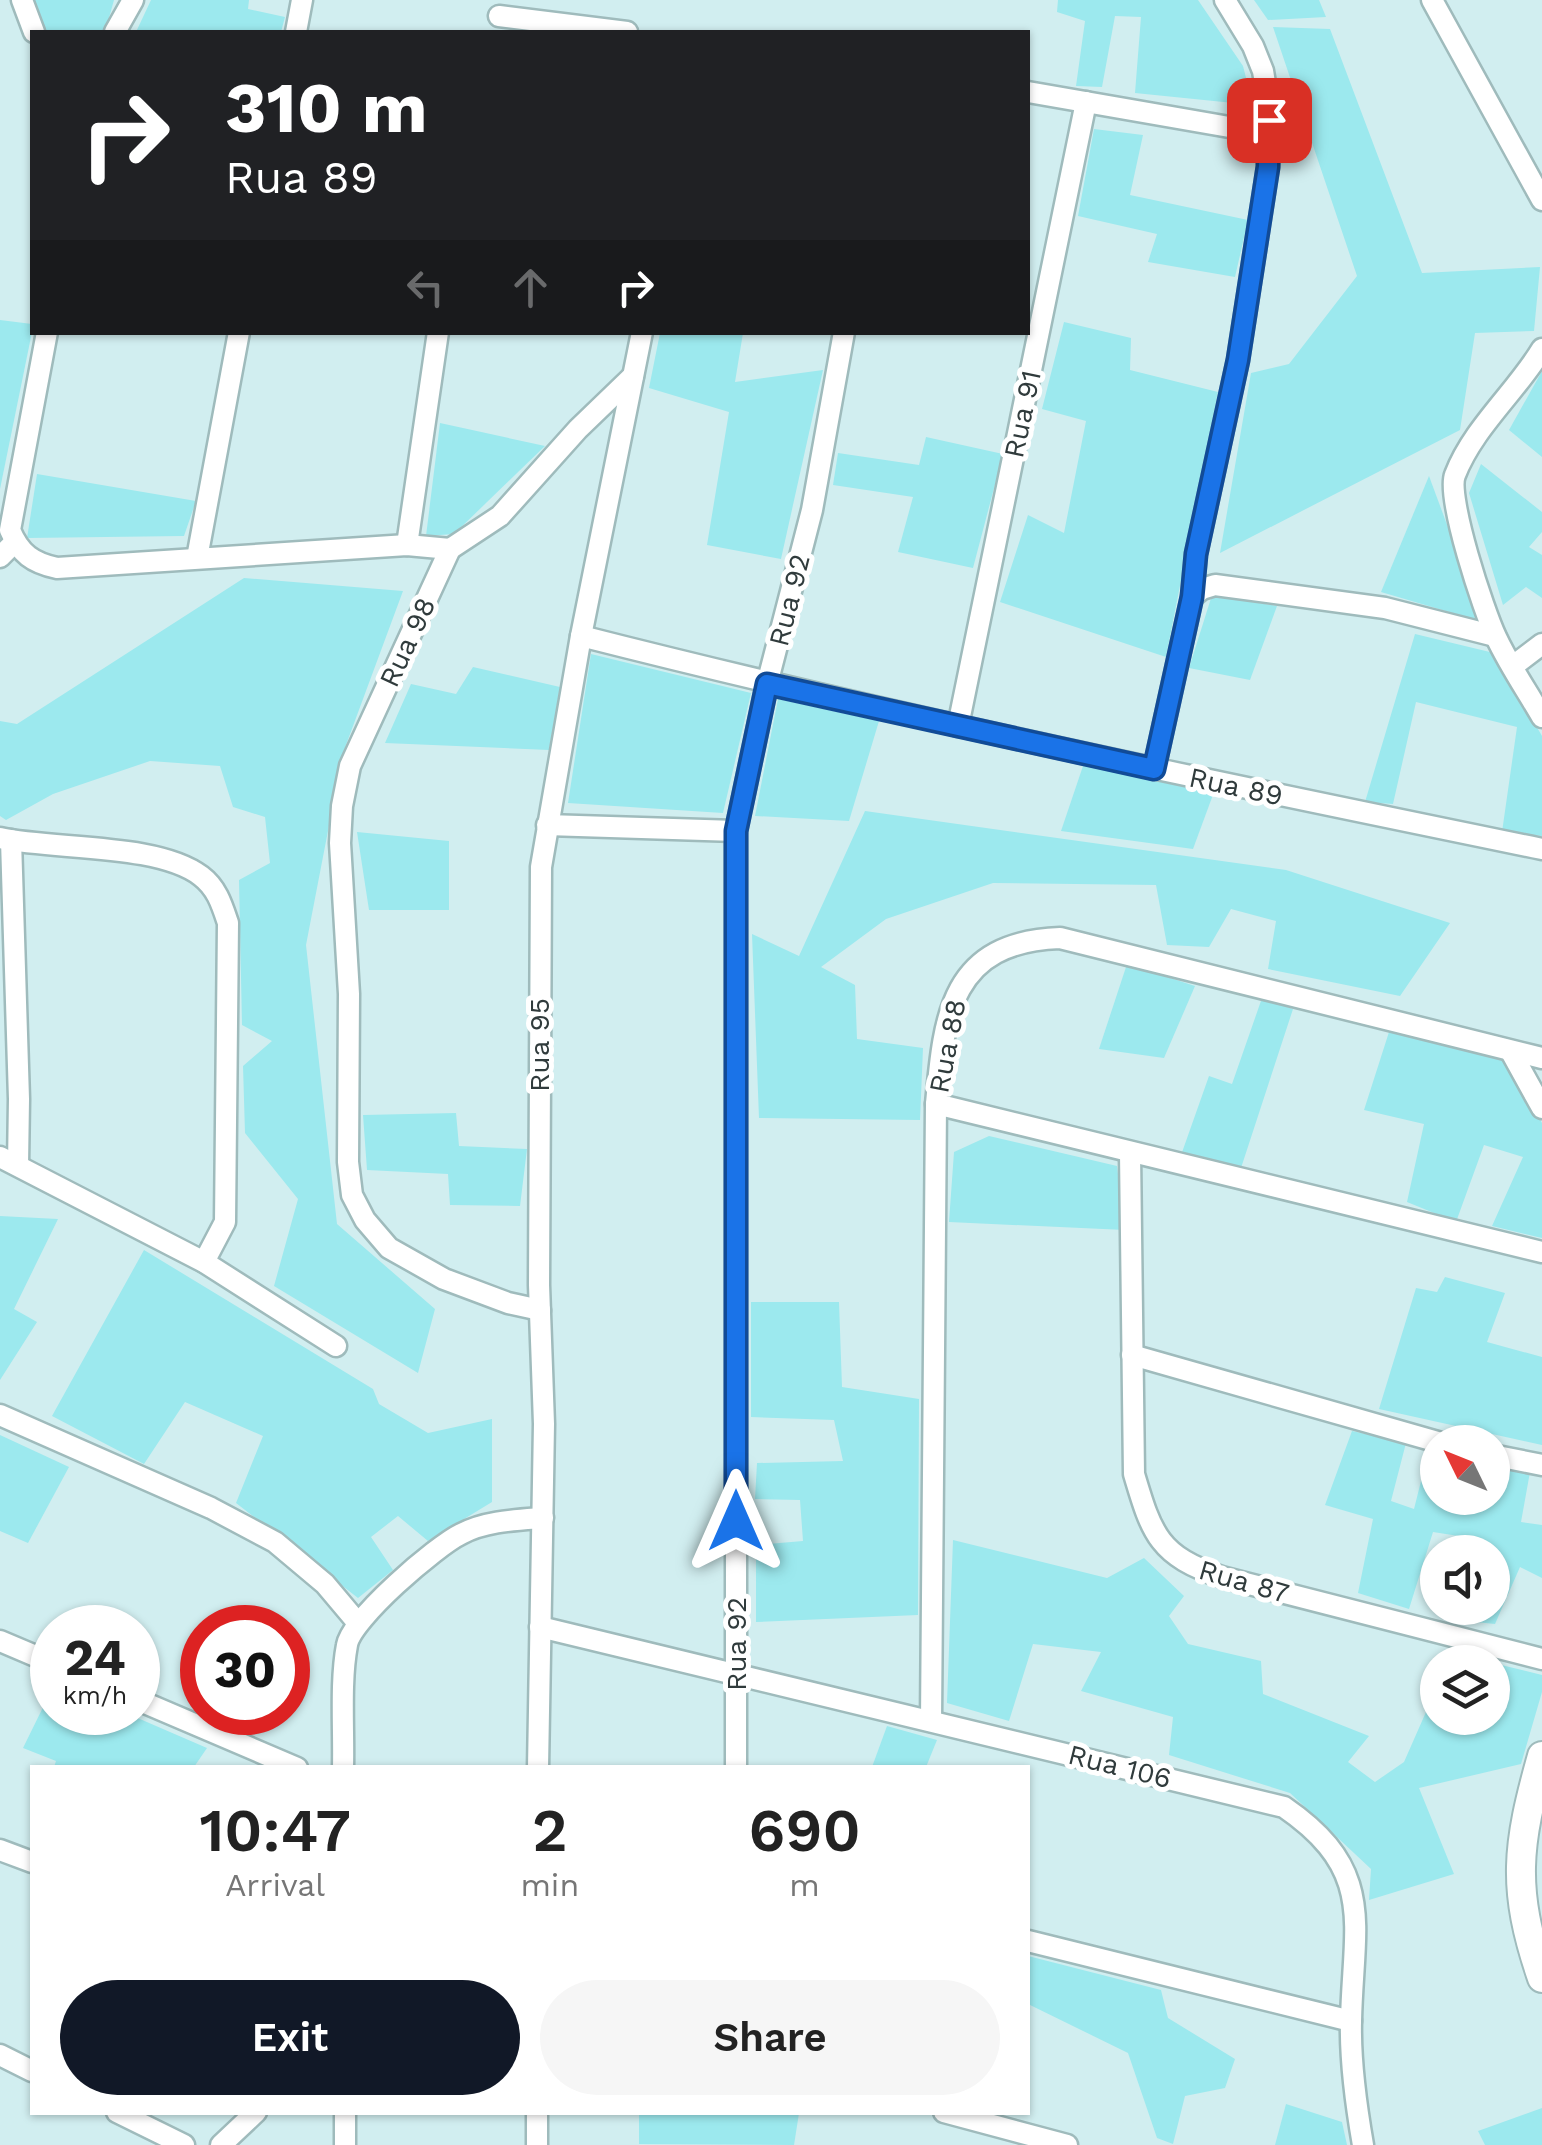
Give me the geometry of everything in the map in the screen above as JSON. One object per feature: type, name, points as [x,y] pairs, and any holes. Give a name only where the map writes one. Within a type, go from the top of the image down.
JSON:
[{"type":"main road","points":[[1542,1756],[1525,1816],[1519,1864],[1528,1936],[1542,1978]]},
{"type":"street","points":[[22,0],[33,30]]},
{"type":"street","points":[[116,30],[133,0]]},
{"type":"street","points":[[296,30],[302,0]]},
{"type":"street","points":[[1154,769],[1238,360],[1268,167],[1269,120],[1263,70],[1225,0]]},
{"type":"street","points":[[1432,0],[1540,188]]},
{"type":"street","points":[[499,16],[612,30]]},
{"type":"street","points":[[1030,92],[1235,128],[1256,127],[1269,120]]},
{"type":"street","name":"Rua 91","points":[[958,726],[1086,102]]},
{"type":"street","points":[[46,335],[11,515],[8,550],[37,564],[57,568],[407,545],[450,549],[500,516],[578,429],[634,375]]},
{"type":"street","points":[[196,558],[238,335]]},
{"type":"street","points":[[407,545],[438,335]]},
{"type":"street","name":"Rua 95","points":[[538,1765],[543,1518],[540,896],[547,825],[581,636],[641,335]]},
{"type":"street","name":"Rua 92","points":[[736,1765],[736,831],[767,684],[812,510],[843,335]]},
{"type":"street","points":[[1542,349],[1466,454],[1453,479],[1453,498],[1495,636],[1542,717]]},
{"type":"street","name":"Rua 98","points":[[450,549],[350,766],[342,806],[340,843],[349,994],[348,1162],[352,1195],[365,1220],[389,1248],[426,1270],[508,1303],[540,1310]]},
{"type":"street","points":[[1192,597],[1216,585],[1385,608],[1495,636]]},
{"type":"street","name":"Rua 89","points":[[581,636],[767,684],[1542,849]]},
{"type":"street","points":[[1513,666],[1542,644]]},
{"type":"street","points":[[547,825],[736,831]]},
{"type":"street","points":[[204,1262],[225,1222],[228,923],[216,890],[199,874],[158,858],[6,839],[19,1098],[9,1161],[204,1262],[336,1346]]},
{"type":"street","name":"Rua 88","points":[[930,1721],[936,1104],[944,1032],[959,986],[977,964],[1030,939],[1060,938],[1542,1058]]},
{"type":"street","points":[[1511,1052],[1542,1108]]},
{"type":"street","points":[[936,1104],[1542,1252]]},
{"type":"street","name":"Rua 87","points":[[1130,1153],[1134,1474],[1153,1529],[1174,1556],[1222,1577],[1542,1659]]},
{"type":"street","points":[[1132,1354],[1420,1437]]},
{"type":"street","points":[[0,1415],[211,1508],[276,1542],[325,1584],[357,1622]]},
{"type":"street","points":[[1510,1459],[1542,1465]]},
{"type":"street","points":[[343,1765],[346,1645],[357,1622],[437,1550],[461,1534],[508,1521],[543,1518]]},
{"type":"street","name":"Rua 106","points":[[540,1627],[1284,1807],[1328,1842],[1347,1876],[1356,1957],[1350,2022],[1363,2145]]},
{"type":"street","points":[[0,1641],[30,1654]]},
{"type":"street","points":[[160,1709],[289,1765]]},
{"type":"street","points":[[0,1850],[30,1861]]},
{"type":"street","points":[[1030,1942],[1350,2022]]},
{"type":"street","points":[[0,2055],[30,2070]]},
{"type":"street","points":[[123,2115],[184,2145]]},
{"type":"street","points":[[221,2145],[253,2115]]},
{"type":"street","points":[[345,2115],[345,2145]]},
{"type":"street","points":[[537,2115],[537,2145]]},
{"type":"street","points":[[955,2115],[1067,2145]]},
{"type":"shaded area","points":[[33,0],[114,0],[106,30],[44,30]]},
{"type":"shaded area","points":[[151,0],[249,0],[248,9],[285,17],[282,30],[137,30]]},
{"type":"shaded area","points":[[1058,0],[1198,0],[1243,66],[1253,105],[1135,93],[1141,17],[1115,16],[1102,87],[1076,86],[1085,21],[1057,12]]},
{"type":"shaded area","points":[[1254,0],[1319,0],[1326,17],[1268,20]]},
{"type":"shaded area","points":[[1273,27],[1330,29],[1422,273],[1540,267],[1534,331],[1475,333],[1460,430],[1220,553],[1251,373],[1289,364],[1357,276]]},
{"type":"shaded area","points":[[1094,129],[1143,135],[1130,195],[1248,220],[1235,277],[1148,262],[1157,234],[1078,216]]},
{"type":"shaded area","points":[[0,320],[30,324],[31,335],[0,489]]},
{"type":"shaded area","points":[[1064,322],[1131,338],[1130,370],[1218,392],[1166,657],[1000,602],[1028,515],[1064,533],[1086,421],[1042,409]]},
{"type":"shaded area","points":[[660,335],[743,335],[735,382],[823,370],[781,559],[707,545],[729,412],[649,388]]},
{"type":"shaded area","points":[[1542,371],[1542,457],[1509,430]]},
{"type":"shaded area","points":[[440,423],[545,446],[454,534],[426,536]]},
{"type":"shaded area","points":[[926,437],[1003,454],[973,568],[898,552],[913,497],[833,485],[838,453],[919,465]]},
{"type":"shaded area","points":[[1481,464],[1542,512],[1542,532],[1529,547],[1542,555],[1542,598],[1526,587],[1503,605],[1469,493]]},
{"type":"shaded area","points":[[37,474],[196,501],[184,536],[27,538]]},
{"type":"shaded area","points":[[1429,476],[1483,622],[1381,592]]},
{"type":"shaded area","points":[[244,578],[403,591],[343,753],[306,945],[337,1224],[435,1309],[418,1373],[274,1286],[298,1199],[245,1133],[243,1066],[272,1041],[242,1025],[239,880],[270,863],[265,817],[233,807],[220,766],[150,761],[53,794],[6,820],[0,816],[0,721],[17,724]]},
{"type":"shaded area","points":[[1212,595],[1277,606],[1250,680],[1189,668]]},
{"type":"shaded area","points":[[1415,634],[1494,653],[1542,736],[1542,836],[1502,832],[1517,727],[1416,702],[1393,804],[1365,802]]},
{"type":"shaded area","points":[[591,654],[751,693],[723,813],[568,803]]},
{"type":"shaded area","points":[[473,667],[560,687],[549,750],[385,743],[411,684],[456,694]]},
{"type":"shaded area","points":[[778,699],[879,721],[849,821],[755,816]]},
{"type":"shaded area","points":[[1083,766],[1214,792],[1193,849],[1061,831]]},
{"type":"shaded area","points":[[865,811],[1286,870],[1450,923],[1400,996],[1268,969],[1276,921],[1231,909],[1209,947],[1167,945],[1156,885],[993,883],[886,919],[821,967],[855,985],[857,1039],[923,1048],[920,1120],[759,1118],[752,934],[799,956]]},
{"type":"shaded area","points":[[357,832],[449,841],[449,910],[369,910]]},
{"type":"shaded area","points":[[1127,964],[1195,986],[1164,1058],[1099,1049]]},
{"type":"shaded area","points":[[1262,998],[1293,1009],[1241,1168],[1180,1158],[1209,1076],[1232,1084]]},
{"type":"shaded area","points":[[1389,1032],[1508,1061],[1542,1123],[1542,1238],[1492,1226],[1523,1157],[1484,1145],[1456,1222],[1407,1202],[1424,1124],[1364,1110]]},
{"type":"shaded area","points":[[456,1113],[459,1146],[527,1149],[520,1206],[450,1205],[448,1174],[367,1170],[363,1115]]},
{"type":"shaded area","points":[[989,1136],[1117,1166],[1125,1230],[949,1222],[954,1152]]},
{"type":"shaded area","points":[[0,1216],[58,1219],[14,1309],[37,1322],[0,1380]]},
{"type":"shaded area","points":[[144,1250],[373,1389],[379,1404],[428,1433],[492,1419],[492,1502],[428,1541],[398,1516],[371,1537],[393,1570],[358,1598],[236,1503],[263,1436],[185,1402],[144,1464],[52,1416]]},
{"type":"shaded area","points":[[1445,1277],[1505,1293],[1487,1342],[1542,1357],[1542,1445],[1510,1438],[1510,1425],[1451,1425],[1379,1409],[1416,1288],[1437,1292]]},
{"type":"shaded area","points":[[751,1302],[839,1302],[842,1387],[919,1399],[918,1615],[756,1622],[756,1545],[803,1541],[800,1500],[755,1499],[757,1463],[843,1461],[834,1420],[751,1417]]},
{"type":"shaded area","points":[[1352,1431],[1406,1443],[1391,1501],[1414,1509],[1420,1485],[1420,1515],[1510,1515],[1510,1468],[1530,1472],[1521,1522],[1542,1525],[1542,1578],[1520,1567],[1510,1590],[1510,1535],[1433,1532],[1420,1535],[1420,1574],[1409,1609],[1358,1593],[1373,1519],[1325,1505]]},
{"type":"shaded area","points":[[0,1435],[69,1467],[28,1543],[0,1531]]},
{"type":"shaded area","points":[[953,1540],[1107,1578],[1144,1558],[1184,1596],[1169,1616],[1188,1644],[1261,1661],[1263,1694],[1369,1736],[1348,1762],[1375,1782],[1404,1762],[1420,1726],[1420,1735],[1510,1735],[1510,1667],[1542,1675],[1542,1692],[1521,1764],[1419,1788],[1454,1874],[1369,1900],[1371,1869],[1290,1793],[1169,1755],[1173,1717],[1081,1691],[1101,1652],[1033,1644],[1009,1721],[947,1703]]},
{"type":"shaded area","points":[[887,1726],[937,1740],[927,1765],[873,1765]]},
{"type":"shaded area","points":[[160,1728],[207,1748],[195,1765],[55,1765],[56,1761],[23,1748],[30,1734],[160,1735]]},
{"type":"shaded area","points":[[1030,1957],[1161,1990],[1168,2018],[1235,2059],[1225,2088],[1185,2096],[1173,2144],[1157,2138],[1128,2053],[1030,2005]]},
{"type":"shaded area","points":[[1286,2104],[1342,2122],[1347,2145],[1275,2145]]},
{"type":"shaded area","points":[[1542,2108],[1542,2145],[1485,2145],[1478,2131]]},
{"type":"shaded area","points":[[639,2115],[799,2115],[794,2145],[639,2144]]},
{"type":"route","points":[[736,1521],[736,831],[767,684],[1154,769],[1238,360],[1268,167],[1269,120]]}]
